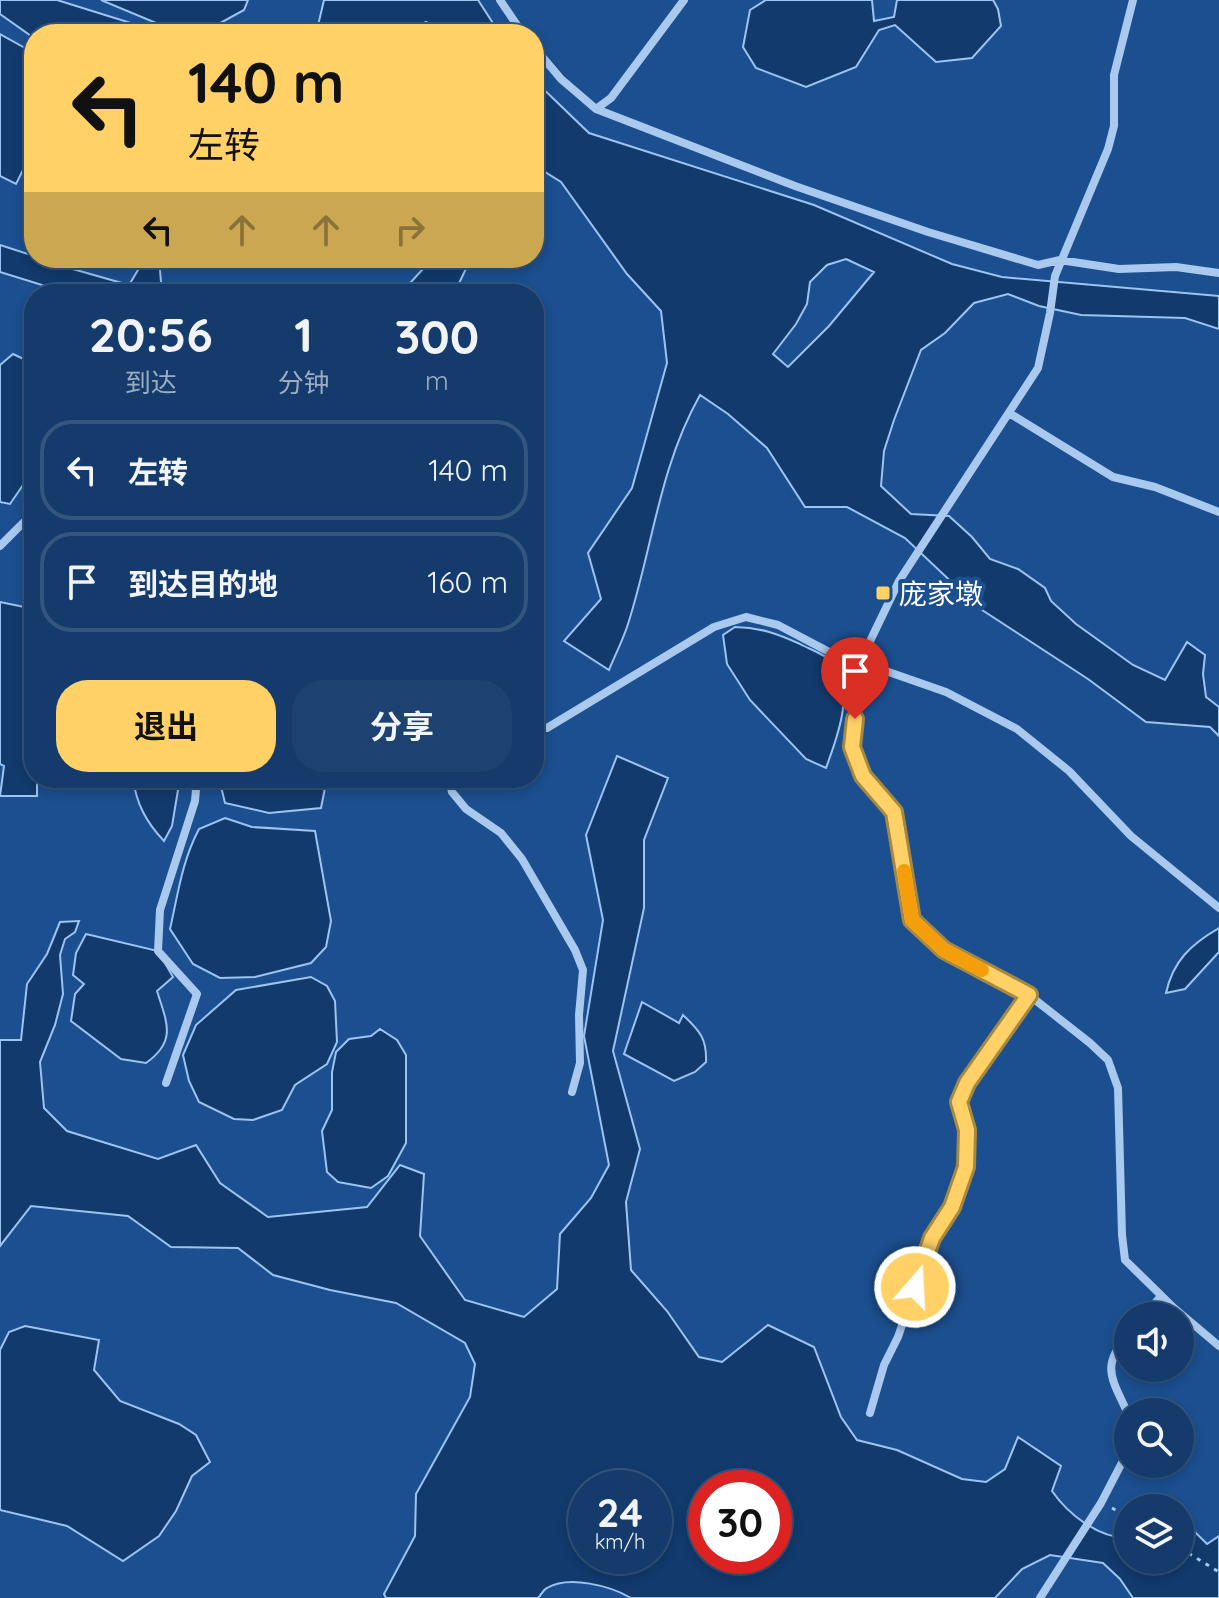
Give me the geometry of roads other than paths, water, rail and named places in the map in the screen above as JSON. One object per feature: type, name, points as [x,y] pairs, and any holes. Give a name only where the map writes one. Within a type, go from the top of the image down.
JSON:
[{"type":"street","points":[[500,0],[516,24]]},
{"type":"street","points":[[596,109],[611,98],[684,0]]},
{"type":"street","points":[[1133,0],[1114,75],[1114,126],[1108,149],[1060,260],[1038,368],[899,581],[860,662],[852,747],[863,776],[894,812],[912,920],[944,950],[1029,995],[1108,1060],[1118,1088],[1125,1260],[1219,1346]]},
{"type":"street","points":[[544,59],[561,79],[596,109],[795,186],[928,232],[1038,265],[1060,260],[1119,269],[1176,267],[1219,273]]},
{"type":"street","points":[[1009,413],[1113,477],[1155,487],[1219,512]]},
{"type":"street","points":[[0,546],[24,522]]},
{"type":"street","points":[[544,728],[714,627],[746,617],[778,625],[835,655],[946,692],[1017,729],[1069,771],[1131,836],[1219,908]]},
{"type":"street","points":[[166,1083],[197,994],[158,951],[160,910],[195,801],[196,788]]},
{"type":"street","points":[[451,788],[466,809],[501,833],[522,859],[583,970],[579,1015],[580,1063],[572,1092]]},
{"type":"street","points":[[870,1413],[884,1365],[898,1337],[932,1238],[952,1207],[966,1167],[967,1130],[959,1102],[967,1083],[1029,995]]},
{"type":"street","points":[[1156,1302],[1161,1296]]},
{"type":"street","points":[[1114,1351],[1111,1375],[1114,1382]]},
{"type":"street","points":[[1040,1598],[1114,1478]]},
{"type":"water","points":[[0,0],[57,0],[134,24],[24,24],[24,31],[0,14]]},
{"type":"water","points":[[101,0],[248,0],[244,10],[219,24],[158,24]]},
{"type":"water","points":[[324,0],[478,0],[494,24],[426,22],[318,24]]},
{"type":"water","points":[[766,0],[872,0],[874,21],[894,17],[897,0],[993,0],[1001,26],[972,58],[936,62],[895,25],[879,30],[856,67],[806,87],[756,68],[743,47],[750,10]]},
{"type":"water","points":[[0,34],[24,47],[24,168],[16,184],[0,176]]},
{"type":"water","points":[[544,90],[589,133],[814,205],[952,264],[1002,277],[1219,296],[1219,329],[1185,318],[1081,315],[1039,306],[1008,294],[974,303],[945,333],[921,350],[884,451],[881,486],[911,514],[949,516],[990,559],[1018,569],[1045,588],[1051,601],[1076,624],[1133,665],[1165,680],[1187,642],[1205,655],[1203,674],[1206,697],[1219,707],[1219,736],[1210,727],[1146,722],[1088,679],[979,608],[905,538],[847,507],[805,507],[767,448],[728,414],[700,395],[675,451],[637,595],[609,670],[564,641],[601,599],[588,553],[632,488],[667,363],[661,311],[627,274],[561,182],[544,171]],"holes":[[[846,259],[874,272],[829,326],[788,367],[773,354],[807,304],[810,282],[827,265]]]},
{"type":"water","points":[[0,245],[24,253],[24,268],[69,268],[125,284],[39,284],[0,272]]},
{"type":"water","points":[[139,268],[160,268],[162,284],[130,284]]},
{"type":"water","points":[[424,268],[466,268],[459,284],[409,284]]},
{"type":"water","points":[[13,354],[24,359],[24,484],[10,504],[0,502],[0,365]]},
{"type":"water","points":[[0,602],[24,607],[24,788],[37,788],[37,796],[0,796],[4,766],[0,764]]},
{"type":"water","points":[[735,627],[776,634],[832,662],[843,686],[844,700],[826,768],[806,759],[750,700],[727,664],[723,635]]},
{"type":"water","points":[[617,756],[668,778],[644,840],[644,908],[613,1051],[640,1149],[626,1202],[631,1270],[667,1311],[699,1357],[722,1362],[768,1325],[814,1347],[841,1417],[857,1440],[897,1450],[962,1479],[986,1482],[1005,1469],[1018,1437],[1061,1466],[1052,1491],[1066,1508],[1095,1529],[1114,1536],[1114,1573],[1103,1563],[1050,1555],[1022,1569],[995,1598],[631,1598],[601,1586],[567,1582],[546,1589],[538,1598],[386,1598],[384,1594],[415,1536],[416,1494],[470,1397],[475,1364],[465,1343],[396,1303],[273,1275],[238,1248],[171,1247],[128,1216],[31,1206],[0,1246],[0,1040],[21,1040],[27,984],[47,954],[60,922],[79,921],[75,932],[65,939],[60,955],[63,994],[40,1062],[44,1108],[67,1131],[158,1159],[196,1145],[220,1183],[268,1217],[367,1207],[400,1165],[424,1174],[420,1236],[465,1300],[524,1317],[557,1289],[560,1234],[591,1198],[609,1165],[584,1036],[603,920],[586,835]]},
{"type":"water","points":[[135,788],[178,788],[172,826],[164,841],[143,812]]},
{"type":"water","points":[[221,788],[325,788],[321,808],[269,813],[225,803]]},
{"type":"water","points":[[225,818],[252,827],[315,831],[331,921],[326,947],[311,963],[255,977],[220,978],[193,964],[170,929],[184,865],[193,841],[199,829]]},
{"type":"water","points":[[1219,928],[1219,952],[1185,989],[1166,993],[1173,972],[1185,954]]},
{"type":"water","points":[[86,934],[158,951],[173,977],[157,991],[166,1022],[166,1039],[156,1055],[146,1063],[121,1059],[71,1021],[75,994],[84,984],[73,975],[76,953]]},
{"type":"water","points":[[311,977],[327,986],[335,1001],[337,1042],[327,1064],[295,1085],[282,1110],[253,1120],[234,1119],[199,1102],[189,1081],[183,1055],[196,1025],[236,990]]},
{"type":"water","points":[[642,1002],[679,1023],[683,1015],[698,1031],[704,1041],[706,1062],[695,1072],[674,1081],[624,1054]]},
{"type":"water","points":[[380,1029],[397,1040],[406,1055],[406,1143],[388,1176],[371,1188],[338,1182],[327,1172],[322,1131],[332,1110],[332,1072],[336,1052],[349,1039],[371,1036]]},
{"type":"water","points":[[25,1326],[99,1340],[94,1370],[120,1401],[179,1424],[196,1435],[210,1462],[192,1476],[176,1511],[159,1536],[123,1561],[67,1526],[0,1510],[0,1350],[9,1332]]},
{"type":"water","points":[[1194,1531],[1207,1544],[1219,1536],[1219,1598],[1133,1598],[1115,1574],[1194,1574]]},
{"type":"place","name":"庞家墩","points":[[883,593]]}]
